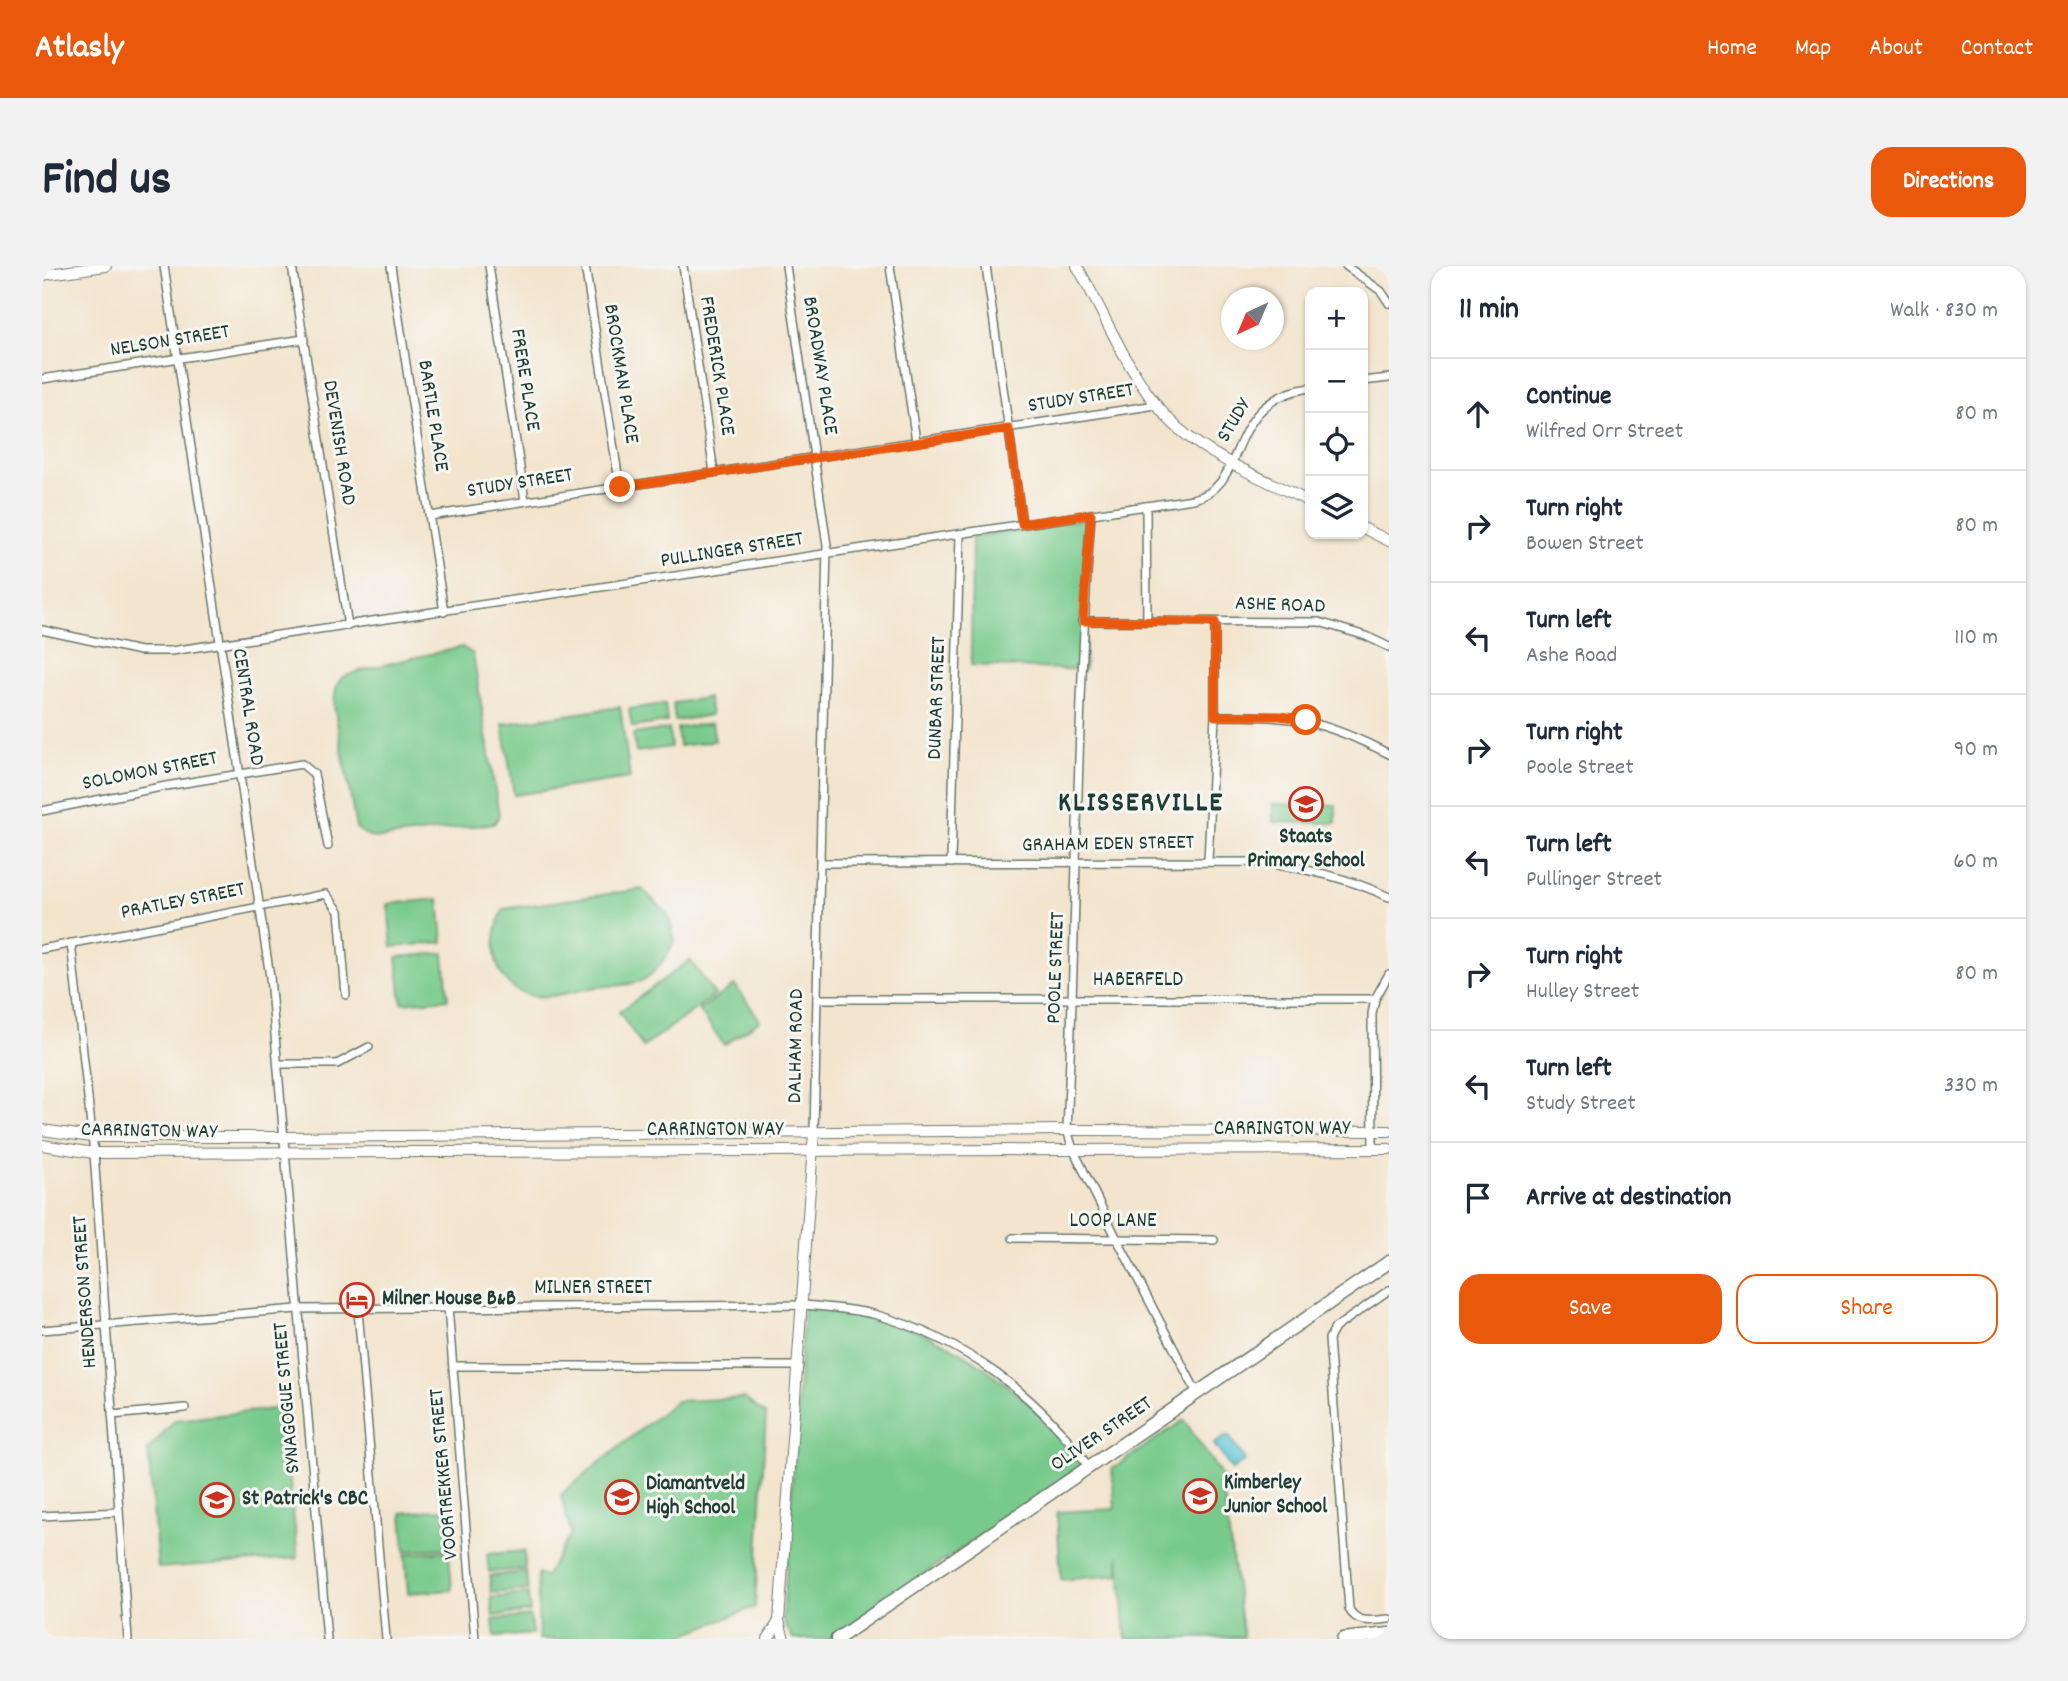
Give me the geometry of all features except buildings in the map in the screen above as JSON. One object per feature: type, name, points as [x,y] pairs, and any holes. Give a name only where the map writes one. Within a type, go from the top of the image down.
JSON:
[{"type":"highway","name":"OLIVER STREET","points":[[837,1639],[1090,1469],[1389,1262]]},
{"type":"highway","points":[[1343,1639],[1389,1634]]},
{"type":"street","points":[[42,275],[106,266]]},
{"type":"street","name":"CENTRAL ROAD","points":[[164,266],[261,905],[278,1064],[284,1154]]},
{"type":"street","name":"DEVENISH ROAD","points":[[292,266],[348,626]]},
{"type":"street","name":"BARTLE PLACE","points":[[391,266],[444,612]]},
{"type":"street","name":"FRERE PLACE","points":[[489,266],[525,500]]},
{"type":"street","name":"BROCKMAN PLACE","points":[[585,266],[620,487]]},
{"type":"street","name":"FREDERICK PLACE","points":[[682,266],[714,472]]},
{"type":"street","name":"BROADWAY PLACE","points":[[786,266],[828,554]]},
{"type":"street","points":[[890,266],[916,442]]},
{"type":"street","points":[[986,266],[1022,524]]},
{"type":"street","points":[[1077,266],[1156,405],[1188,436],[1231,462],[1305,499]]},
{"type":"street","points":[[1346,266],[1375,286],[1389,303]]},
{"type":"street","name":"NELSON STREET","points":[[42,379],[304,339]]},
{"type":"street","points":[[1368,380],[1389,378]]},
{"type":"street","name":"STUDY","points":[[1231,462],[1263,406],[1281,394],[1305,389]]},
{"type":"street","name":"STUDY STREET","points":[[430,516],[1156,405]]},
{"type":"street","name":"PULLINGER STREET","points":[[42,630],[147,652],[220,645],[1207,496],[1220,483],[1231,462]]},
{"type":"street","points":[[1146,506],[1147,621]]},
{"type":"street","name":"POOLE STREET","points":[[1091,514],[1083,621],[1078,863],[1067,1130],[1073,1149],[1117,1239],[1197,1393]]},
{"type":"street","points":[[1368,530],[1389,541]]},
{"type":"street","name":"DUNBAR STREET","points":[[951,863],[960,534]]},
{"type":"street","name":"DALHAM ROAD","points":[[784,1639],[779,1621],[814,1150],[828,554]]},
{"type":"street","name":"ASHE ROAD","points":[[1083,621],[1320,622],[1366,636],[1389,647]]},
{"type":"street","points":[[1208,861],[1215,716],[1215,622]]},
{"type":"street","points":[[1215,716],[1280,716],[1306,720],[1346,732],[1389,754]]},
{"type":"street","name":"SOLOMON STREET","points":[[42,811],[239,772],[302,764],[311,769],[328,846]]},
{"type":"street","name":"GRAHAM EDEN STREET","points":[[821,863],[1208,861],[1289,865],[1335,875],[1389,897]]},
{"type":"street","name":"PRATLEY STREET","points":[[42,949],[326,894],[339,911],[346,995]]},
{"type":"street","name":"HENDERSON STREET","points":[[71,943],[94,1153],[128,1639]]},
{"type":"street","points":[[1373,1149],[1374,999],[1389,974]]},
{"type":"street","name":"HABERFELD","points":[[817,999],[1374,999]]},
{"type":"street","points":[[278,1064],[337,1064],[369,1047]]},
{"type":"street","name":"CARRINGTON WAY","points":[[42,1130],[92,1137],[1067,1130],[1389,1131]]},
{"type":"street","name":"CARRINGTON WAY","points":[[42,1145],[94,1153],[284,1154],[1389,1149]]},
{"type":"street","name":"SYNAGOGUE STREET","points":[[284,1154],[327,1639]]},
{"type":"street","name":"LOOP LANE","points":[[1013,1238],[1214,1240]]},
{"type":"street","points":[[1389,1290],[1337,1326],[1329,1339],[1348,1606],[1352,1616],[1361,1620],[1389,1619]]},
{"type":"street","name":"MILNER STREET","points":[[42,1330],[297,1309],[804,1305],[878,1315],[961,1351],[1015,1388],[1041,1410],[1090,1469]]},
{"type":"street","name":"VOORTREKKER STREET","points":[[448,1307],[475,1639]]},
{"type":"street","points":[[358,1310],[386,1639]]},
{"type":"street","points":[[453,1366],[799,1366]]},
{"type":"street","points":[[113,1415],[185,1408]]},
{"type":"street","points":[[42,1516],[119,1512]]},
{"type":"street","name":"DALHAM ROAD","points":[[768,1639],[779,1621]]},
{"type":"green space","points":[[1087,519],[1085,670],[971,665],[972,537]]},
{"type":"green space","points":[[462,647],[473,654],[499,815],[495,823],[381,838],[369,837],[356,828],[334,705],[338,683],[342,678],[363,670]]},
{"type":"green space","points":[[708,698],[711,715],[675,721],[673,703]]},
{"type":"green space","points":[[665,704],[667,722],[632,727],[629,709]]},
{"type":"green space","points":[[620,707],[630,778],[514,795],[503,724]]},
{"type":"green space","points":[[712,723],[715,741],[679,746],[677,728]]},
{"type":"green space","points":[[669,729],[671,747],[636,752],[633,734]]},
{"type":"green space","points":[[1273,804],[1303,805],[1303,823],[1273,822]]},
{"type":"green space","points":[[1306,805],[1336,805],[1336,823],[1306,823]]},
{"type":"green space","points":[[642,889],[668,914],[675,941],[658,967],[645,979],[540,997],[519,991],[508,983],[501,973],[496,961],[495,935],[504,909]]},
{"type":"green space","points":[[439,899],[443,942],[392,947],[388,904]]},
{"type":"green space","points":[[444,953],[448,999],[402,1003],[397,957]]},
{"type":"green space","points":[[690,960],[715,995],[643,1047],[619,1012]]},
{"type":"green space","points":[[735,985],[760,1020],[724,1045],[699,1010]]},
{"type":"green space","points":[[804,1306],[891,1321],[928,1335],[962,1353],[1024,1400],[1085,1463],[831,1639],[793,1639],[783,1620]]},
{"type":"green space","points":[[744,1398],[766,1415],[755,1607],[673,1639],[539,1639],[537,1574],[545,1577],[571,1533],[561,1496],[566,1490],[676,1401]]},
{"type":"green space","points":[[282,1408],[298,1558],[158,1568],[148,1450],[175,1420]]},
{"type":"green space","points":[[1184,1420],[1221,1475],[1243,1637],[1126,1639],[1119,1555],[1119,1575],[1061,1580],[1057,1512],[1115,1509],[1112,1469]]},
{"type":"green space","points":[[445,1509],[449,1548],[405,1551],[402,1513]]},
{"type":"green space","points":[[449,1551],[452,1590],[408,1593],[405,1554]]},
{"type":"green space","points":[[524,1551],[525,1569],[489,1572],[487,1554]]},
{"type":"green space","points":[[526,1572],[528,1590],[491,1593],[490,1576]]},
{"type":"green space","points":[[528,1594],[530,1612],[493,1616],[491,1598]]},
{"type":"green space","points":[[530,1616],[532,1634],[495,1637],[493,1620]]},
{"type":"water","points":[[1228,1435],[1245,1460],[1232,1470],[1214,1444]]},
{"type":"place","name":"Staats Primary School","points":[[1306,804]]},
{"type":"place","name":"Milner House B&B","points":[[357,1300]]},
{"type":"place","name":"Kimberley Junior School","points":[[1200,1496]]},
{"type":"place","name":"Diamantveld High School","points":[[622,1497]]},
{"type":"place","name":"St Patrick's CBC","points":[[217,1500]]},
{"type":"district","name":"KLISSERVILLE","points":[[1141,805]]},
{"type":"route","points":[[620,487],[1009,429],[1022,524],[1091,514],[1083,621],[1215,622],[1215,716],[1280,716],[1306,720]]}]
